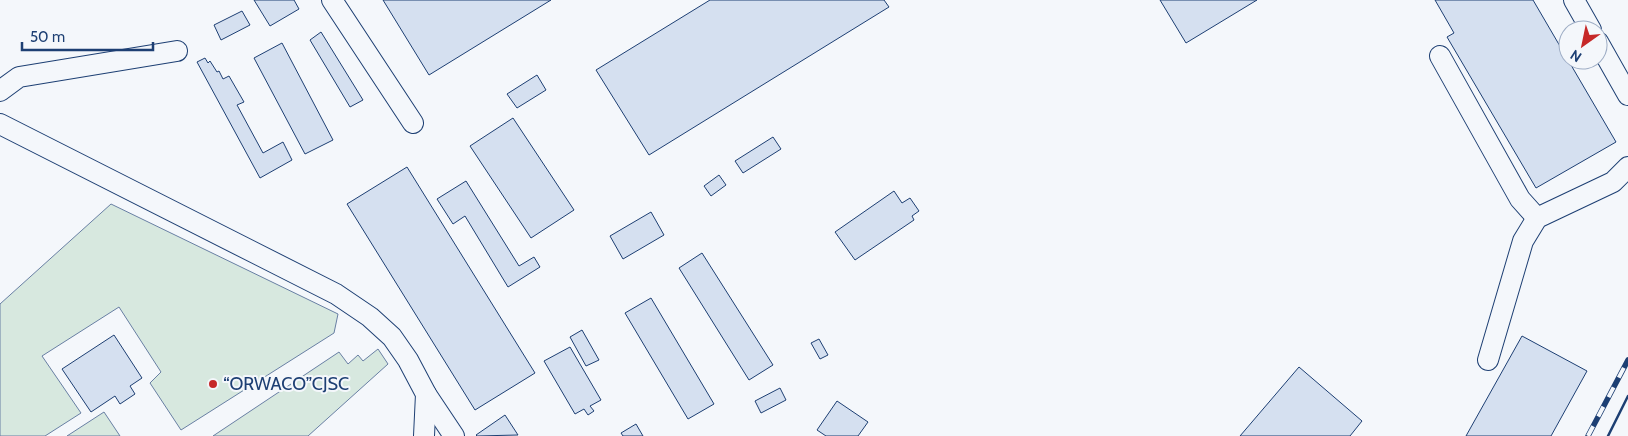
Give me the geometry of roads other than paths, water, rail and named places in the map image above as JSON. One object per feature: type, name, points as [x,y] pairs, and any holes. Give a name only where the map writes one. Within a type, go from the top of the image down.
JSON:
[{"type":"lane","points":[[332,0],[413,123]]},
{"type":"lane","points":[[1574,0],[1585,20]]},
{"type":"lane","points":[[0,91],[19,77],[177,52]]},
{"type":"lane","points":[[1440,56],[1520,199],[1537,218]]},
{"type":"lane","points":[[1608,60],[1628,95]]},
{"type":"lane","points":[[0,124],[336,294],[370,317],[392,337],[454,436]]},
{"type":"lane","points":[[1488,360],[1512,273],[1523,242],[1537,218],[1613,182],[1628,167]]},
{"type":"lane","points":[[424,436],[426,394]]},
{"type":"railway","points":[[1588,436],[1628,360]]},
{"type":"place","name":"“ORWACO”CJSC","points":[[213,384]]}]
